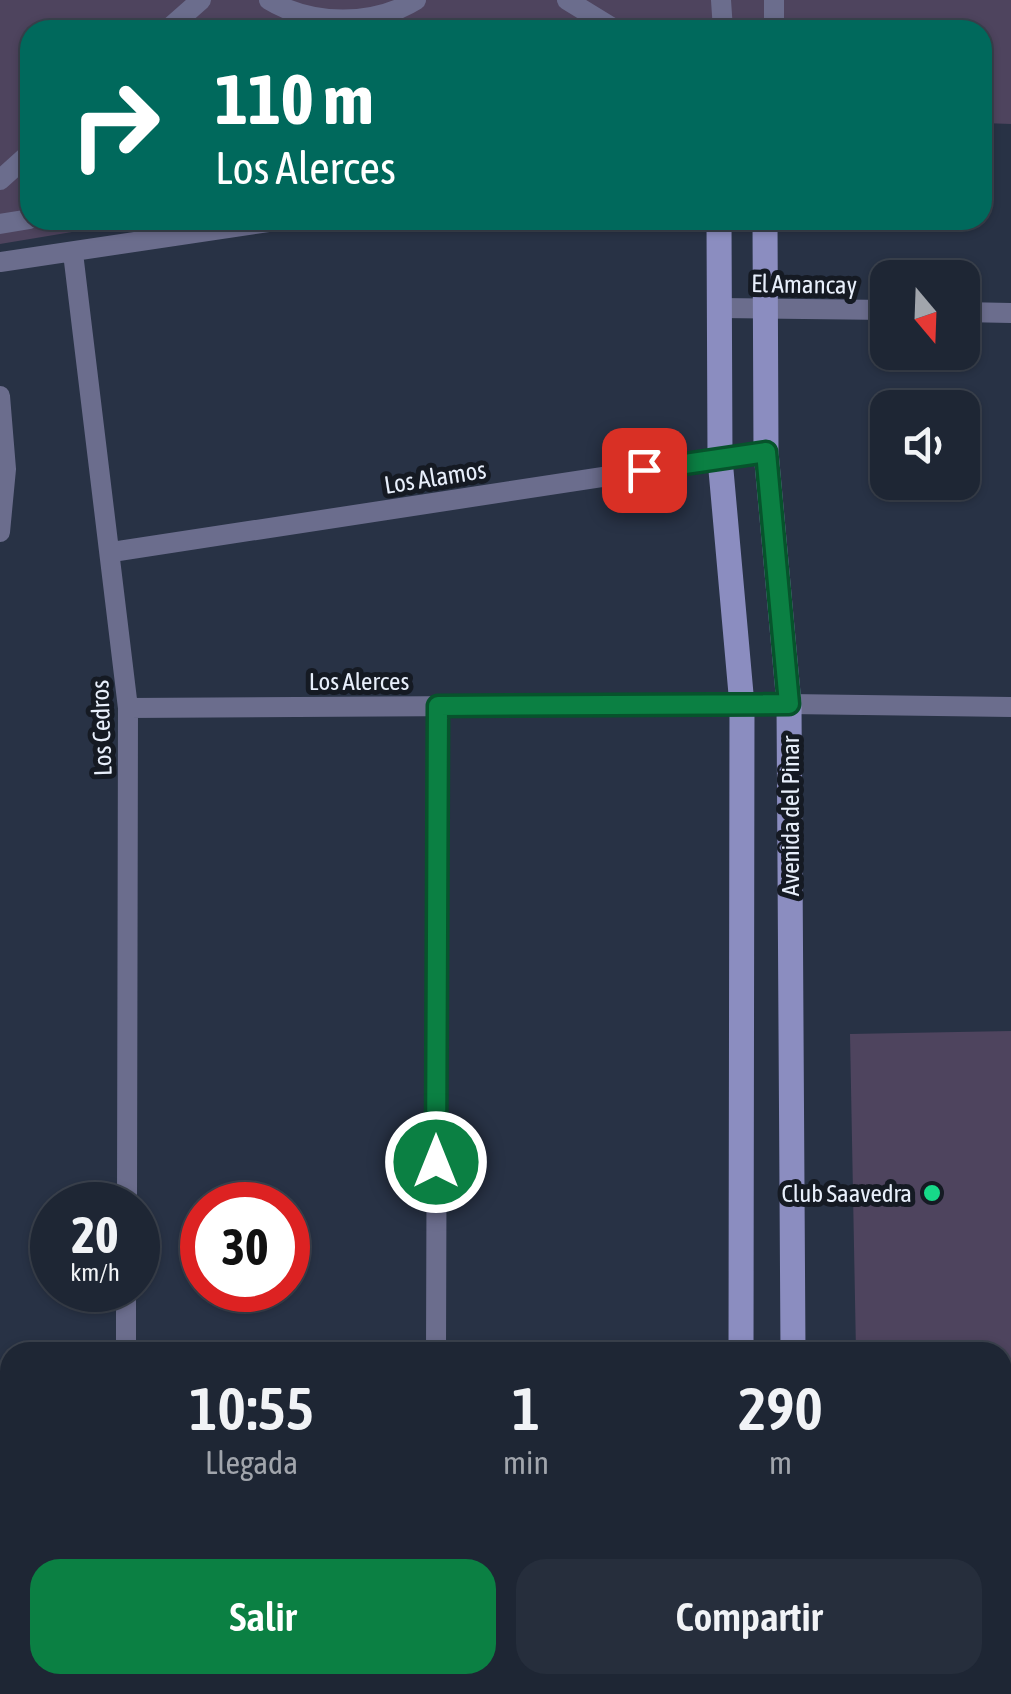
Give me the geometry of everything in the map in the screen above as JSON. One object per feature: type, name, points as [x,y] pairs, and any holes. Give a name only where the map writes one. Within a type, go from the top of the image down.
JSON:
[{"type":"street","points":[[179,20],[201,0]]},
{"type":"street","points":[[269,0],[314,15],[352,20],[394,13],[416,0]]},
{"type":"street","points":[[567,0],[600,20]]},
{"type":"street","points":[[0,180],[20,162]]},
{"type":"street","points":[[0,262],[219,230]]},
{"type":"street","name":"Avenida del Pinar","points":[[720,230],[720,459],[742,705],[741,1342]]},
{"type":"street","name":"Avenida del Pinar","points":[[765,230],[766,452],[789,704],[793,1342]]},
{"type":"street","name":"Los Cedros","points":[[73,253],[128,708],[127,1182]]},
{"type":"street","name":"El Amancay","points":[[720,308],[870,310]]},
{"type":"street","points":[[980,312],[1011,313]]},
{"type":"street","points":[[0,396],[6,469],[0,532]]},
{"type":"street","name":"Los Alamos","points":[[112,552],[766,452]]},
{"type":"street","name":"Los Alerces","points":[[128,708],[789,704],[1011,707]]},
{"type":"street","points":[[436,1342],[438,706]]},
{"type":"street","points":[[126,1312],[126,1342]]},
{"type":"shaded area","points":[[0,0],[1011,0],[1011,124],[992,123],[992,20],[20,20],[20,230],[84,230],[0,244]]},
{"type":"shaded area","name":"Club Saavedra","points":[[1011,1031],[1011,1342],[856,1342],[850,1034]]},
{"type":"place","name":"Club Saavedra","points":[[932,1193]]},
{"type":"route","points":[[436,1162],[438,706],[789,704],[766,452],[644,470]]}]
